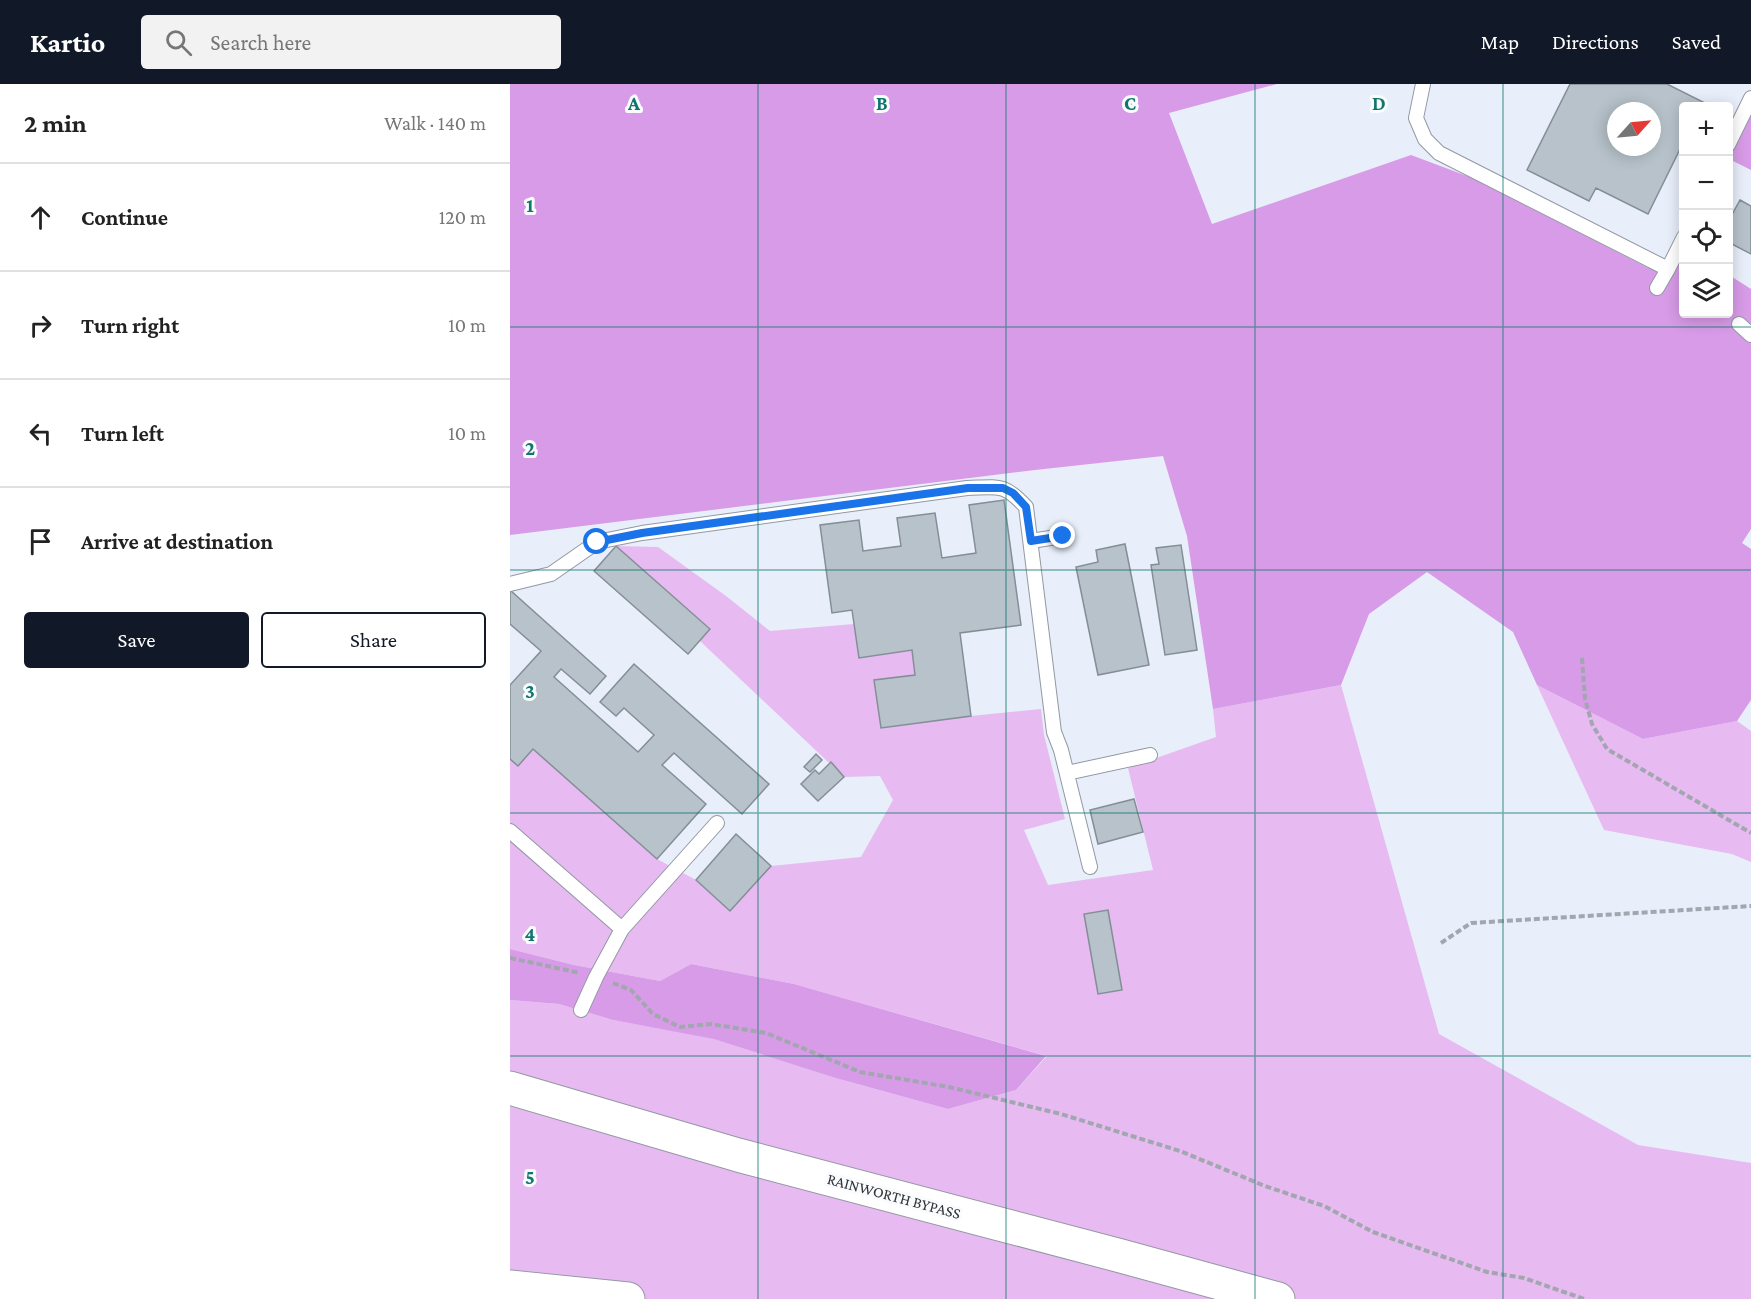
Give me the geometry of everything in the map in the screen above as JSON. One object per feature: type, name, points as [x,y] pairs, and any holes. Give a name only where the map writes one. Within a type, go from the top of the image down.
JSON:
[{"type":"highway","name":"RAINWORTH BYPASS","points":[[510,1088],[738,1155],[1109,1252],[1278,1299]]},
{"type":"highway","points":[[510,1287],[628,1299]]},
{"type":"lane","points":[[1423,84],[1416,118],[1425,139],[1439,153],[1668,268]]},
{"type":"lane","points":[[1733,135],[1751,98]]},
{"type":"lane","points":[[1657,288],[1679,245]]},
{"type":"lane","points":[[1739,324],[1751,335]]},
{"type":"lane","points":[[510,584],[550,574],[597,542],[630,535],[968,488],[1003,488],[1013,493],[1026,507],[1054,732],[1067,773],[1090,867]]},
{"type":"lane","points":[[1031,541],[1063,536]]},
{"type":"lane","points":[[1067,773],[1149,755]]},
{"type":"lane","points":[[581,1010],[622,929],[717,824]]},
{"type":"lane","points":[[510,831],[622,929]]},
{"type":"path","points":[[1582,658],[1584,699],[1592,724],[1608,749],[1751,833]]},
{"type":"path","points":[[1441,943],[1471,923],[1751,906]]},
{"type":"path","points":[[510,958],[596,977],[631,990],[653,1014],[680,1027],[711,1024],[766,1033],[860,1072],[949,1087],[1061,1114],[1180,1151],[1265,1186],[1324,1206],[1373,1232],[1487,1272],[1524,1278],[1584,1299]]},
{"type":"shaded area","points":[[510,84],[1277,84],[1169,113],[1212,224],[1411,155],[1475,179],[1648,268],[1679,259],[1679,318],[1733,318],[1733,278],[1751,289],[1751,529],[1742,543],[1751,549],[1751,700],[1737,721],[1643,739],[1537,685],[1513,632],[1427,572],[1369,614],[1341,685],[1213,709],[1187,536],[1163,456],[510,535]]},
{"type":"shaded area","points":[[1751,94],[1751,170],[1733,161],[1733,129]]},
{"type":"shaded area","points":[[616,546],[658,547],[770,631],[854,624],[859,657],[912,650],[915,675],[874,680],[881,728],[1041,709],[1044,735],[1065,819],[1024,830],[1048,885],[1153,870],[1128,768],[1216,737],[1213,709],[1341,685],[1439,1034],[1638,1145],[1751,1163],[1751,1299],[510,1299],[510,1000],[559,1004],[613,1020],[712,1038],[832,1077],[948,1109],[1016,1090],[1047,1056],[794,984],[691,964],[660,981],[574,965],[510,949],[510,759],[518,766],[533,749],[657,859],[696,880],[730,911],[771,866],[861,857],[893,800],[880,776],[844,777],[700,641],[710,628]]},
{"type":"shaded area","points":[[1537,685],[1643,739],[1737,721],[1751,731],[1751,862],[1732,854],[1604,830]]},
{"type":"shaded area","points":[[510,949],[574,965],[660,981],[691,964],[794,984],[1046,1056],[1016,1090],[948,1109],[832,1077],[714,1039],[613,1020],[559,1004],[510,1000]]},
{"type":"building","points":[[1570,84],[1667,84],[1703,102],[1679,102],[1679,151],[1648,214],[1596,188],[1589,201],[1527,170]]},
{"type":"building","points":[[1740,200],[1751,206],[1751,254],[1733,245],[1733,213]]},
{"type":"building","points":[[1004,500],[1021,625],[960,633],[971,716],[881,728],[874,680],[915,675],[912,650],[859,658],[852,610],[832,613],[820,525],[859,520],[863,551],[901,546],[897,518],[935,513],[942,558],[976,553],[969,505]]},
{"type":"building","points":[[1125,544],[1149,665],[1098,675],[1076,567],[1098,562],[1096,550]]},
{"type":"building","points":[[1181,545],[1197,650],[1165,655],[1151,565],[1159,564],[1156,548]]},
{"type":"building","points":[[616,546],[710,629],[688,654],[594,571]]},
{"type":"building","points":[[510,590],[606,676],[590,694],[561,669],[554,677],[638,752],[654,735],[624,708],[616,716],[600,702],[634,664],[769,784],[742,814],[674,753],[662,765],[706,804],[657,859],[533,749],[518,766],[510,759],[510,685],[541,651],[510,624]]},
{"type":"building","points":[[816,754],[822,760],[810,772],[804,767]]},
{"type":"building","points":[[831,762],[844,777],[818,801],[801,784],[815,770],[819,774]]},
{"type":"building","points":[[1134,799],[1143,832],[1098,844],[1090,810]]},
{"type":"building","points":[[736,834],[771,866],[730,911],[696,880]]},
{"type":"building","points":[[1108,910],[1122,990],[1098,994],[1084,914]]},
{"type":"route","points":[[597,542],[642,533],[816,508],[986,487],[1003,488],[1013,493],[1026,507],[1031,541],[1063,536]]}]
